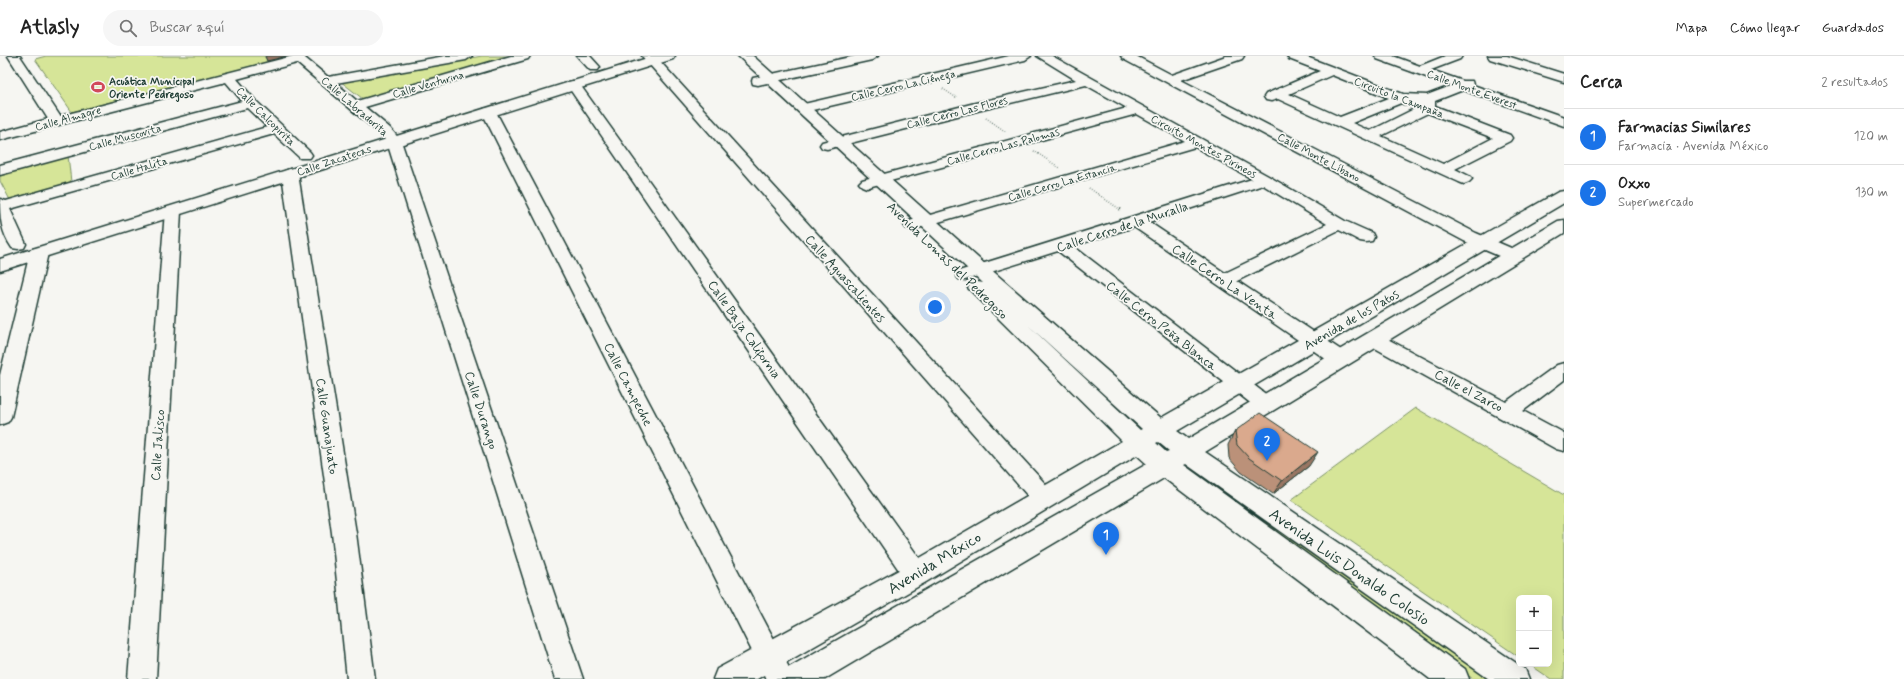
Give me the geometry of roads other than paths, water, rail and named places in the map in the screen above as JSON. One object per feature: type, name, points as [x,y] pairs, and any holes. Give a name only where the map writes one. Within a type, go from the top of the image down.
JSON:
[{"type":"street","points":[[14,56],[56,121]]},
{"type":"street","points":[[385,56],[390,69]]},
{"type":"street","points":[[326,81],[466,56]]},
{"type":"street","name":"Calle Venturina","points":[[355,106],[524,56]]},
{"type":"street","name":"Calle Zacatecas","points":[[0,265],[290,174],[588,61],[629,56]]},
{"type":"street","name":"Calle Zacatecas","points":[[12,245],[305,155],[488,112],[573,85],[649,58],[668,56]]},
{"type":"street","name":"Avenida Lomas del Pedregoso","points":[[730,56],[804,108],[834,144]]},
{"type":"street","name":"Avenida Lomas del Pedregoso","points":[[745,56],[764,80],[1149,436],[1176,459]]},
{"type":"street","points":[[817,56],[828,65]]},
{"type":"street","points":[[764,80],[872,56]]},
{"type":"street","name":"Calle Cerro La Ciénega","points":[[804,108],[1025,56]]},
{"type":"street","name":"Circuito Montes Pirineos","points":[[1043,56],[1366,238]]},
{"type":"street","name":"Calle Monte Líbano","points":[[1127,56],[1484,243],[1512,255]]},
{"type":"street","points":[[1171,79],[1238,56]]},
{"type":"street","name":"Circuito la Campaña","points":[[1293,56],[1401,98]]},
{"type":"street","name":"Calle Monte Everest","points":[[1381,56],[1424,68],[1560,116]]},
{"type":"street","name":"Calle Monte Everest","points":[[1399,56],[1424,68]]},
{"type":"street","points":[[1424,68],[1456,56]]},
{"type":"street","points":[[1494,56],[1564,78]]},
{"type":"street","name":"Calle Almagre","points":[[0,136],[229,77],[299,57]]},
{"type":"street","name":"Calle Labradorita","points":[[299,57],[389,136]]},
{"type":"street","name":"Calle Aguascalientes","points":[[649,58],[1043,497]]},
{"type":"street","points":[[1332,71],[1273,96],[1340,122],[1464,179]]},
{"type":"street","name":"Calle Calcopirita","points":[[229,77],[250,103],[305,155]]},
{"type":"street","name":"Calle Cerro Las Flores","points":[[834,144],[971,108],[1087,81]]},
{"type":"street","points":[[1370,136],[1467,84]]},
{"type":"street","name":"Calle Baja California","points":[[573,85],[916,574]]},
{"type":"street","points":[[1340,122],[1401,98],[1428,104]]},
{"type":"street","name":"Calle Muscovita","points":[[0,170],[250,103]]},
{"type":"street","name":"Circuito la Campaña","points":[[1428,104],[1505,138],[1444,169]]},
{"type":"street","name":"Calle Cerro Las Palomas","points":[[874,181],[1139,109]]},
{"type":"street","name":"Calle Campeche","points":[[488,112],[775,668]]},
{"type":"street","name":"Calle Halita","points":[[1,206],[276,129]]},
{"type":"street","name":"Calle Durango","points":[[389,136],[569,679]]},
{"type":"street","name":"Calle Cerro La Estancia","points":[[919,223],[1197,142]]},
{"type":"street","name":"Calle Guanajuato","points":[[290,174],[344,532],[361,679]]},
{"type":"street","name":"Calle Cerro de la Muralla","points":[[972,273],[1138,222],[1265,180]]},
{"type":"street","name":"Avenida de los Patos","points":[[1149,436],[1564,196]]},
{"type":"street","points":[[1,206],[12,245]]},
{"type":"street","name":"Calle Jalisco","points":[[142,679],[173,211]]},
{"type":"street","name":"Calle Cerro La Venta","points":[[1138,222],[1340,359]]},
{"type":"street","points":[[1224,280],[1339,224]]},
{"type":"street","points":[[797,679],[1176,459],[1564,225]]},
{"type":"street","name":"Calle Cerro Peña Blanca","points":[[1061,245],[1237,384],[1265,404]]},
{"type":"street","points":[[0,417],[39,253]]},
{"type":"street","name":"Calle el Zarco","points":[[1373,339],[1509,411],[1564,443]]},
{"type":"street","points":[[1509,411],[1564,370]]},
{"type":"street","name":"Avenida México","points":[[728,679],[775,668],[916,574],[1043,497],[1149,436]]},
{"type":"street","name":"Avenida Luis Donaldo Colosio","points":[[1176,459],[1454,679]]},
{"type":"street","name":"Avenida Luis Donaldo Colosio","points":[[1176,459],[1514,679]]},
{"type":"place","name":"Acuática Municipal Oriente Pedregoso","points":[[98,87]]},
{"type":"place","name":"Oxxo","points":[[1267,461]]},
{"type":"place","name":"Farmacias Similares","points":[[1106,555]]}]
